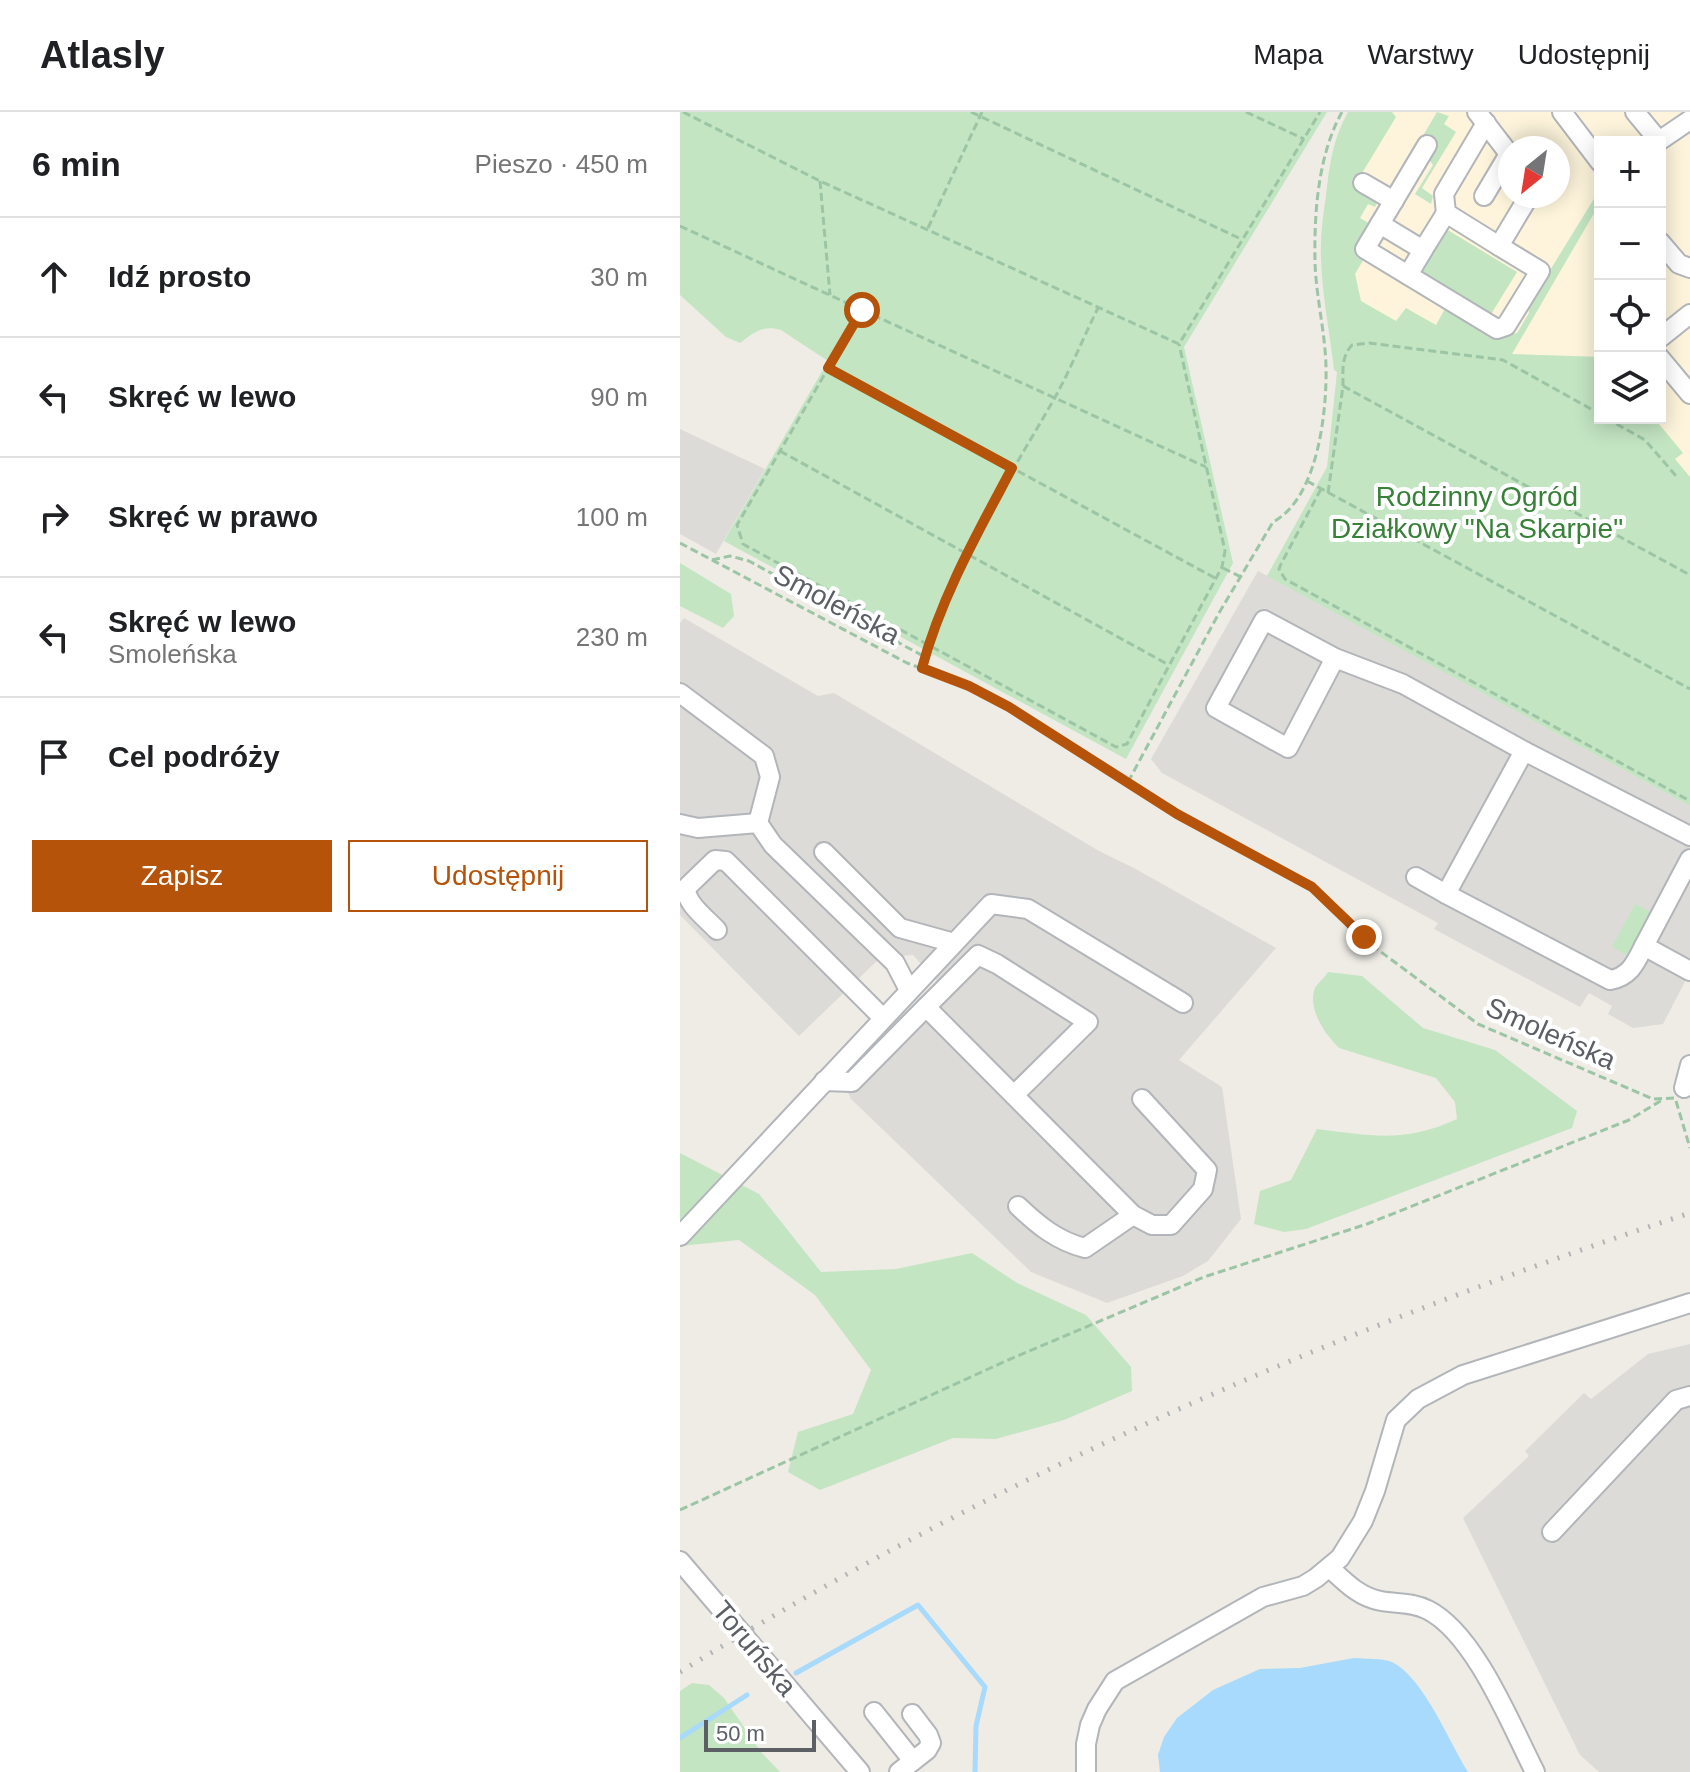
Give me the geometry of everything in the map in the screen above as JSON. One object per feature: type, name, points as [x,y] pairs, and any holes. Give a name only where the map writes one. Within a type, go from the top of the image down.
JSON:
[{"type":"street","points":[[1562,112],[1594,154]]},
{"type":"street","points":[[1635,112],[1659,141],[1690,120]]},
{"type":"street","points":[[1408,275],[1446,213],[1444,194],[1482,118],[1498,140]]},
{"type":"street","points":[[1427,145],[1365,249],[1497,329],[1506,326],[1540,271],[1446,213]]},
{"type":"street","points":[[1484,196],[1498,173]]},
{"type":"street","points":[[1363,183],[1394,201]]},
{"type":"street","points":[[1499,246],[1522,208]]},
{"type":"street","points":[[1380,224],[1423,250]]},
{"type":"street","points":[[1666,249],[1679,264],[1690,268]]},
{"type":"street","points":[[1666,333],[1690,314]]},
{"type":"street","points":[[1666,365],[1690,394]]},
{"type":"street","points":[[1335,658],[1288,748],[1216,708],[1264,620],[1335,658],[1403,684],[1524,751],[1690,836]]},
{"type":"street","points":[[680,693],[764,756],[770,777],[758,823],[773,845],[895,963],[909,990]]},
{"type":"street","points":[[1446,894],[1524,751]]},
{"type":"street","points":[[680,824],[698,828],[758,823]]},
{"type":"street","points":[[824,852],[900,928],[954,943]]},
{"type":"street","points":[[717,930],[685,891],[715,860],[721,859],[883,1018]]},
{"type":"street","points":[[1416,877],[1610,980],[1622,977],[1632,969],[1690,859]]},
{"type":"street","points":[[680,1236],[991,904],[1028,909],[1183,1003]]},
{"type":"street","points":[[1644,946],[1690,971]]},
{"type":"street","points":[[824,1081],[852,1082],[978,955],[1088,1022],[1014,1095]]},
{"type":"street","points":[[926,1007],[1133,1215],[1152,1225],[1171,1225],[1203,1189],[1207,1170],[1142,1099]]},
{"type":"street","points":[[1018,1206],[1041,1228],[1068,1244],[1085,1248],[1133,1215]]},
{"type":"street","points":[[1086,1772],[1090,1725],[1115,1681],[1263,1597],[1303,1586],[1330,1568],[1352,1541],[1363,1521],[1396,1420],[1418,1399],[1463,1375],[1690,1303]]},
{"type":"street","points":[[1552,1532],[1676,1400],[1690,1396]]},
{"type":"street","name":"Toruńska","points":[[680,1561],[860,1772]]},
{"type":"street","points":[[1330,1568],[1356,1591],[1379,1601],[1408,1602],[1430,1611],[1452,1627],[1476,1658],[1535,1772]]},
{"type":"street","points":[[874,1712],[906,1767],[928,1748],[931,1741],[912,1714]]},
{"type":"path","points":[[683,112],[820,181],[1179,344]]},
{"type":"path","points":[[971,112],[981,114],[1241,239]]},
{"type":"path","points":[[1246,112],[1304,139]]},
{"type":"path","points":[[862,310],[737,525],[743,544],[1116,747],[1127,744],[1222,567],[1225,551],[1179,344],[1320,112]]},
{"type":"path","points":[[1128,783],[1273,522],[1285,515],[1306,480],[1319,446],[1326,367],[1315,265],[1320,183],[1330,138],[1342,112]]},
{"type":"path","points":[[927,230],[981,114]]},
{"type":"path","points":[[820,181],[830,295]]},
{"type":"path","points":[[680,226],[1206,467]]},
{"type":"path","points":[[922,668],[967,554],[1012,468],[1055,398],[1098,308]]},
{"type":"path","points":[[1328,493],[1343,386],[1342,368],[1346,352],[1352,345],[1369,343],[1503,360],[1594,411]]},
{"type":"path","points":[[828,368],[1216,578]]},
{"type":"path","points":[[1343,386],[1690,575]]},
{"type":"path","points":[[1617,424],[1645,440],[1677,477]]},
{"type":"path","points":[[780,451],[1169,665]]},
{"type":"path","points":[[1306,480],[1690,689]]},
{"type":"path","points":[[1321,489],[1281,564],[1279,569],[1285,579],[1690,801]]},
{"type":"path","name":"Smoleńska","points":[[680,543],[907,663],[969,686],[1009,707],[1177,814],[1312,887],[1331,902],[1373,946],[1478,1024],[1653,1099],[1662,1100]]},
{"type":"path","points":[[712,560],[730,556],[749,561],[925,657]]},
{"type":"path","points":[[1222,567],[1241,577]]},
{"type":"path","points":[[680,1510],[1008,1360],[1189,1283],[1367,1224],[1629,1120],[1685,1083]]},
{"type":"path","points":[[1685,1083],[1690,1148]]},
{"type":"shaded area","points":[[1367,112],[1690,112],[1690,480],[1651,424],[1666,424],[1666,136],[1594,136],[1594,357],[1512,354],[1352,309],[1345,200]]},
{"type":"shaded area","points":[[680,429],[765,469],[716,554],[680,534]]},
{"type":"shaded area","points":[[1258,571],[1690,806],[1690,972],[1663,1024],[1633,1028],[1608,1014],[1612,1006],[1589,993],[1580,1007],[1434,929],[1438,923],[1162,773],[1151,759]]},
{"type":"shaded area","points":[[684,618],[818,696],[834,693],[1099,851],[1276,948],[1179,1060],[1222,1087],[1241,1219],[1208,1261],[1183,1276],[1107,1303],[1031,1272],[851,1099],[840,1076],[937,981],[913,955],[880,958],[799,1036],[680,915],[680,623]]},
{"type":"shaded area","points":[[1690,1344],[1690,1772],[1599,1772],[1580,1755],[1463,1518],[1529,1456],[1525,1451],[1584,1393],[1591,1399],[1648,1354]]},
{"type":"green space","points":[[680,112],[1327,112],[1184,347],[1233,563],[1126,759],[724,541],[828,361],[781,330],[759,330],[740,343],[726,337],[680,295]]},
{"type":"green space","name":"Rodzinny Ogród Działkowy \"Na Skarpie\"","points":[[1348,112],[1392,112],[1396,117],[1353,188],[1377,203],[1375,207],[1368,204],[1360,218],[1372,225],[1356,251],[1365,257],[1355,274],[1361,301],[1396,321],[1406,308],[1436,325],[1447,305],[1502,335],[1517,333],[1529,313],[1528,306],[1594,199],[1594,213],[1512,354],[1594,357],[1594,424],[1659,424],[1683,453],[1675,459],[1690,477],[1690,806],[1267,576],[1327,467],[1337,372],[1334,370],[1323,286],[1321,234],[1332,153]]},
{"type":"green space","points":[[1437,112],[1449,116],[1444,124],[1456,132],[1422,188],[1433,196],[1431,204],[1415,194],[1433,165],[1428,158],[1414,151]]},
{"type":"green space","points":[[1446,229],[1517,272],[1488,319],[1417,276]]},
{"type":"green space","points":[[680,563],[731,594],[734,616],[723,628],[680,606]]},
{"type":"green space","points":[[1635,904],[1651,912],[1627,955],[1612,947]]},
{"type":"green space","points":[[1328,972],[1362,976],[1423,1028],[1495,1050],[1577,1111],[1572,1128],[1306,1229],[1284,1232],[1254,1224],[1260,1191],[1291,1180],[1317,1129],[1405,1135],[1457,1119],[1455,1102],[1436,1078],[1339,1048],[1323,1028],[1313,1004],[1315,988]]},
{"type":"green space","points":[[680,1153],[759,1194],[821,1272],[896,1269],[972,1253],[1017,1283],[1086,1315],[1131,1367],[1132,1391],[1064,1420],[996,1439],[953,1438],[820,1490],[788,1472],[798,1432],[853,1414],[871,1370],[815,1295],[739,1240],[680,1246]]},
{"type":"green space","points":[[692,1683],[709,1685],[724,1698],[761,1752],[780,1772],[680,1772],[680,1691]]},
{"type":"water","points":[[1354,1658],[1388,1661],[1404,1670],[1425,1696],[1468,1772],[1160,1772],[1158,1755],[1164,1737],[1177,1718],[1213,1690],[1260,1669],[1300,1668]]},
{"type":"waterway","points":[[796,1673],[918,1605],[985,1687],[976,1726],[975,1772]]},
{"type":"waterway","points":[[680,1738],[747,1695]]},
{"type":"railway","points":[[680,1672],[921,1534],[1171,1412],[1428,1306],[1690,1213]]},
{"type":"route","points":[[862,310],[828,368],[1012,468],[967,554],[922,668],[969,686],[1009,707],[1177,814],[1312,887],[1364,937]]}]
